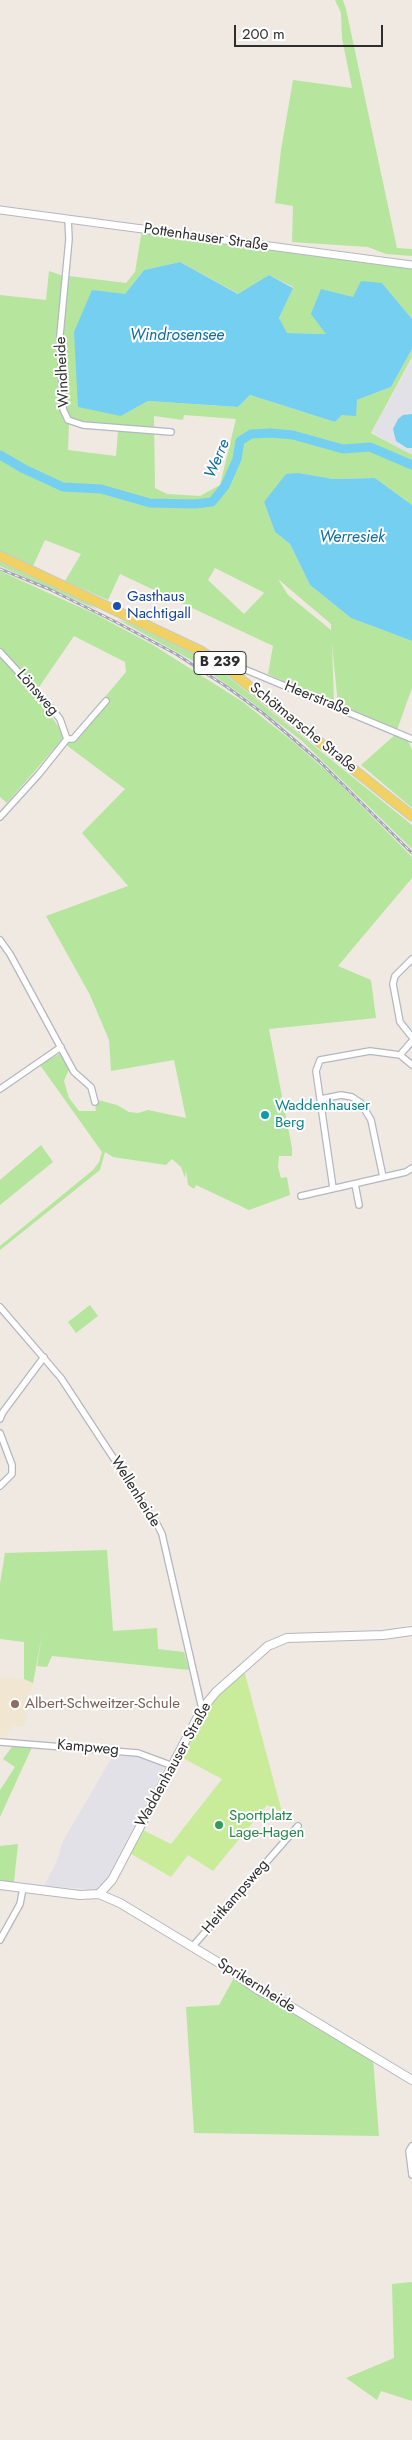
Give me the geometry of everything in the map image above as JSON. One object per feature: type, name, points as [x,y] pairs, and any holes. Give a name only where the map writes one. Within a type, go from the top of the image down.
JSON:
[{"type":"main road","name":"Schötmarsche Straße","points":[[0,556],[174,638],[222,665],[412,816]]},
{"type":"main road","name":"Waddenhauser Straße","points":[[99,1894],[112,1880],[202,1709],[216,1692],[268,1646],[286,1638],[383,1636],[412,1632]]},
{"type":"main road","points":[[0,1885],[80,1895],[99,1894]]},
{"type":"main road","name":"Sprikernheide","points":[[99,1894],[120,1902],[193,1946],[258,1990],[283,2002],[412,2080]]},
{"type":"street","name":"Pottenhauser Straße","points":[[0,210],[412,265]]},
{"type":"street","name":"Windheide","points":[[68,219],[70,239],[60,336],[62,409],[68,420],[83,425],[171,432]]},
{"type":"street","name":"Lönsweg","points":[[0,652],[48,703],[60,719],[67,739]]},
{"type":"street","name":"Heerstraße","points":[[222,665],[232,664],[411,740]]},
{"type":"street","points":[[0,817],[39,774],[67,739],[73,739],[106,701]]},
{"type":"street","points":[[0,940],[10,954],[74,1072],[91,1087],[95,1102]]},
{"type":"street","points":[[412,959],[395,976],[393,984],[400,1022],[412,1037]]},
{"type":"street","points":[[400,1055],[412,1041]]},
{"type":"street","points":[[0,1089],[61,1047]]},
{"type":"street","points":[[333,1188],[316,1072],[320,1060],[370,1051],[400,1055],[412,1066]]},
{"type":"street","points":[[321,1099],[341,1095],[352,1097],[361,1103],[371,1120],[383,1177]]},
{"type":"street","points":[[301,1196],[406,1172],[412,1168]]},
{"type":"street","points":[[355,1184],[359,1205]]},
{"type":"street","name":"Wellenheide","points":[[0,1307],[44,1357],[128,1479],[162,1534],[202,1709]]},
{"type":"street","points":[[0,1419],[3,1412],[44,1357]]},
{"type":"street","points":[[0,1433],[12,1465],[12,1474],[0,1486]]},
{"type":"street","name":"Kampweg","points":[[0,1742],[138,1753],[173,1766]]},
{"type":"street","name":"Heitkampsweg","points":[[193,1946],[298,1826]]},
{"type":"street","points":[[0,1940],[20,1904],[23,1888]]},
{"type":"street","points":[[412,2146],[409,2151],[412,2175]]},
{"type":"shaded area","points":[[412,359],[412,456],[372,432]]},
{"type":"shaded area","name":"Albert-Schweitzer-Schule","points":[[0,1677],[24,1679],[33,1683],[24,1727],[15,1725],[4,1738],[0,1737]]},
{"type":"shaded area","points":[[115,1752],[136,1754],[165,1766],[101,1890],[44,1886],[56,1863],[63,1841]]},
{"type":"green space","points":[[335,0],[343,0],[346,9],[397,248],[412,249],[412,256],[386,254],[368,247],[292,242],[293,206],[275,203],[281,150],[293,80],[352,88],[342,38],[341,13]]},
{"type":"green space","points":[[142,230],[381,265],[412,266],[412,319],[382,283],[353,297],[326,334],[286,333],[279,318],[293,287],[269,275],[239,294],[180,262],[144,270],[125,294],[121,416],[148,401],[238,407],[250,395],[335,422],[357,400],[391,387],[412,349],[412,357],[371,433],[412,455],[412,505],[375,478],[333,479],[299,473],[264,502],[275,532],[290,544],[310,585],[351,618],[412,641],[412,688],[397,730],[338,705],[332,644],[334,704],[268,674],[273,646],[120,574],[108,600],[65,581],[81,554],[45,540],[33,566],[0,553],[0,295],[46,300],[49,271],[64,276],[57,336],[59,397],[65,396],[63,336],[69,276],[126,283],[135,272]],"holes":[[[184,415],[236,419],[220,485],[200,496],[167,494],[155,488],[154,416],[183,420]],[[69,424],[87,429],[118,431],[116,456],[68,450]],[[215,568],[264,593],[244,614],[208,580]],[[278,579],[331,624],[331,630],[288,595]]]},
{"type":"green space","points":[[0,562],[86,602],[98,610],[0,566]]},
{"type":"green space","points":[[0,571],[95,614],[153,645],[243,702],[331,775],[412,857],[412,878],[338,966],[371,980],[376,1018],[269,1029],[292,1148],[292,1156],[279,1156],[278,1167],[281,1178],[287,1177],[290,1195],[249,1210],[196,1185],[194,1189],[188,1185],[186,1170],[185,1178],[181,1167],[172,1159],[166,1165],[113,1157],[105,1152],[100,1170],[0,1250],[0,1246],[93,1170],[99,1162],[102,1152],[40,1065],[61,1053],[69,1069],[64,1081],[69,1098],[79,1111],[96,1111],[94,1099],[117,1105],[129,1112],[138,1113],[148,1110],[186,1118],[174,1060],[111,1071],[109,1040],[90,995],[46,916],[128,886],[82,833],[125,789],[65,744],[126,672],[125,662],[74,636],[35,693],[65,736],[7,803],[0,797]]},
{"type":"green space","points":[[117,619],[195,654],[225,674],[412,825],[412,849],[302,741],[246,698],[193,661]]},
{"type":"green space","points":[[396,734],[408,741],[412,750],[412,808],[361,765]]},
{"type":"green space","points":[[41,1145],[53,1162],[0,1205],[0,1180]]},
{"type":"green space","points":[[90,1305],[98,1316],[76,1333],[68,1322]]},
{"type":"green space","points":[[107,1550],[113,1631],[157,1628],[158,1649],[184,1652],[189,1670],[52,1656],[47,1667],[37,1666],[42,1635],[33,1683],[24,1679],[24,1642],[0,1639],[0,1583],[5,1553]]},
{"type":"green space","points":[[244,1670],[282,1812],[267,1805],[213,1871],[188,1855],[171,1877],[128,1852],[141,1829],[171,1844],[222,1779],[181,1757],[202,1716],[218,1693]]},
{"type":"green space","points":[[14,1744],[33,1745],[0,1817],[0,1790],[15,1767],[3,1759]]},
{"type":"green space","points":[[18,1844],[14,1882],[0,1881],[0,1846]]},
{"type":"green space","points":[[235,1976],[373,2058],[379,2136],[194,2133],[186,2007],[219,2005]]},
{"type":"green space","points":[[412,2282],[412,2401],[381,2391],[377,2400],[346,2378],[394,2358],[392,2284]]},
{"type":"water","name":"Windrosensee","points":[[180,262],[238,294],[269,275],[293,288],[279,318],[287,333],[326,334],[311,314],[321,289],[353,297],[361,281],[382,283],[412,319],[412,349],[391,387],[357,400],[356,416],[342,415],[335,422],[250,395],[238,407],[148,401],[121,416],[78,407],[74,332],[92,290],[125,294],[144,270]]},
{"type":"water","points":[[412,414],[412,448],[407,448],[396,441],[393,429],[398,419],[403,415]]},
{"type":"water","name":"Werresiek","points":[[299,473],[333,479],[375,478],[412,505],[412,641],[351,618],[310,585],[290,544],[275,532],[264,502],[286,474]]},
{"type":"waterway","name":"Werre","points":[[0,455],[24,469],[63,487],[101,489],[150,503],[195,504],[212,502],[225,486],[237,459],[240,441],[251,434],[293,435],[343,449],[370,447],[412,465]]},
{"type":"railway","points":[[0,569],[49,589],[116,622],[176,654],[227,687],[264,714],[319,761],[412,853]]},
{"type":"place","name":"Gasthaus Nachtigall","points":[[117,606]]},
{"type":"place","name":"Waddenhauser Berg","points":[[265,1115]]},
{"type":"place","name":"Albert-Schweitzer-Schule","points":[[15,1704]]},
{"type":"place","name":"Sportplatz Lage-Hagen","points":[[219,1825]]}]
